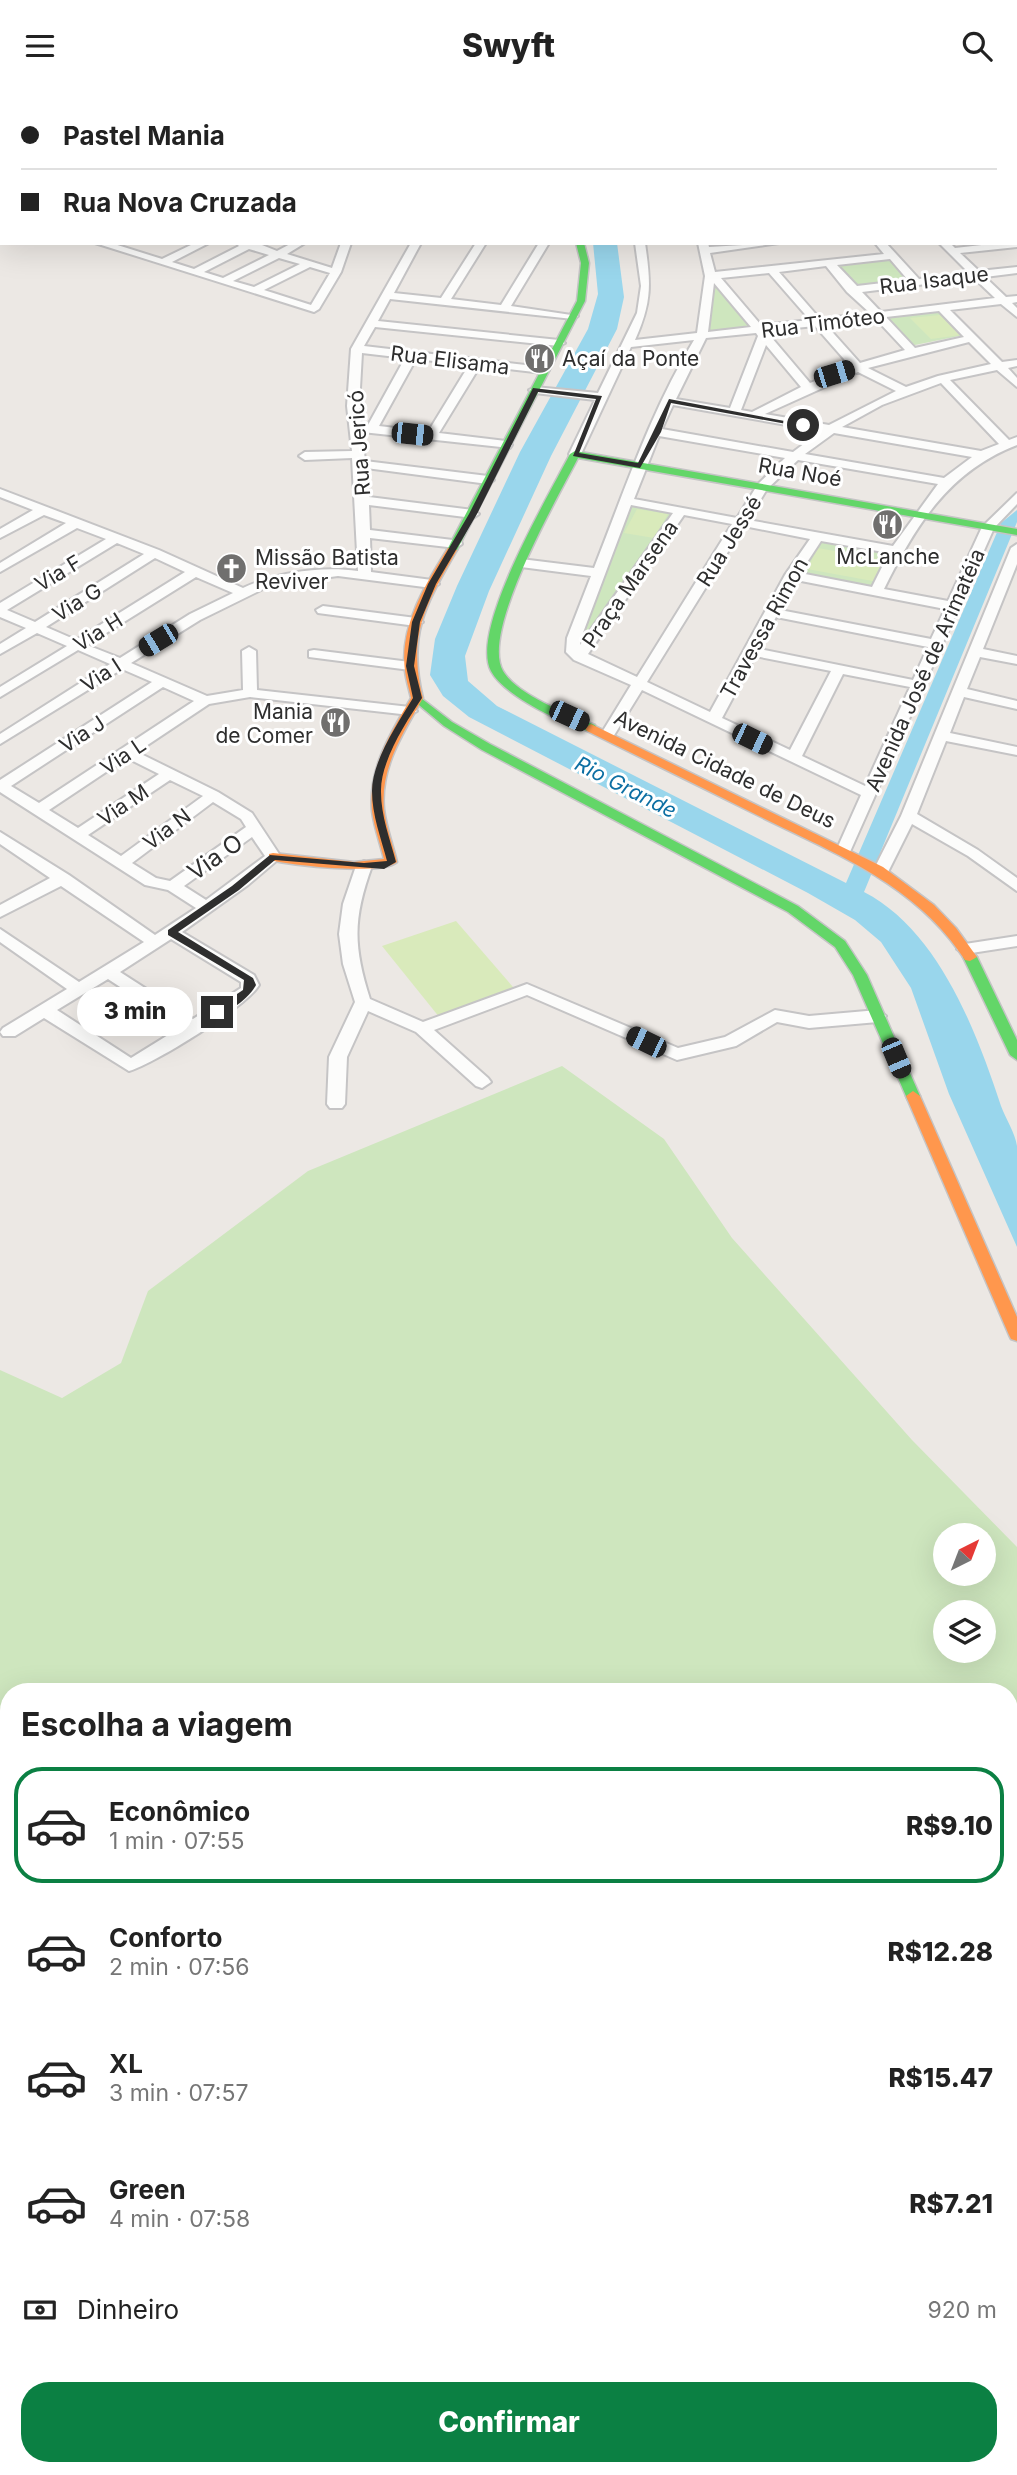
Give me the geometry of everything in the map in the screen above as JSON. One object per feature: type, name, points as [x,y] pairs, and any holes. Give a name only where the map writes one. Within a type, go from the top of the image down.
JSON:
[{"type":"street","points":[[106,245],[314,309],[336,272],[345,245]]},
{"type":"street","points":[[135,254],[152,245]]},
{"type":"street","points":[[164,262],[200,245]]},
{"type":"street","points":[[195,272],[245,245]]},
{"type":"street","points":[[250,245],[336,272]]},
{"type":"street","points":[[224,281],[296,245]]},
{"type":"street","name":"Rua Jericó","points":[[365,574],[360,459],[354,428],[357,349],[369,323],[415,245]]},
{"type":"street","points":[[444,302],[480,245]]},
{"type":"street","points":[[504,309],[543,245]]},
{"type":"street","points":[[9,1032],[171,932],[273,857],[364,866],[390,864],[376,789],[392,738],[414,704],[410,666],[416,622],[432,584],[473,514],[506,445],[543,391],[543,370],[573,316],[584,284],[585,263],[580,245]]},
{"type":"street","name":"Avenida Cidade de Deus","points":[[640,245],[646,298],[630,344],[600,397],[521,563],[492,635],[494,666],[501,677],[530,698],[879,869],[931,908],[965,949],[1017,1055]]},
{"type":"street","points":[[739,245],[704,247],[712,275],[806,386]]},
{"type":"street","points":[[882,245],[917,283]]},
{"type":"street","points":[[947,247],[990,245]]},
{"type":"street","points":[[947,247],[1017,314]]},
{"type":"street","points":[[712,275],[892,256]]},
{"type":"street","points":[[829,263],[911,350]]},
{"type":"street","points":[[254,291],[308,264]]},
{"type":"street","points":[[771,269],[816,324],[857,367],[903,390]]},
{"type":"street","name":"Rua Isaque","points":[[852,290],[1017,270]]},
{"type":"street","points":[[712,275],[702,337],[640,465],[574,638],[573,652],[870,794]]},
{"type":"street","points":[[386,295],[573,316]]},
{"type":"street","name":"Rua Timóteo","points":[[630,344],[762,333],[1017,299]]},
{"type":"street","points":[[942,309],[1017,384]]},
{"type":"street","points":[[369,323],[559,343]]},
{"type":"street","points":[[734,413],[762,333]]},
{"type":"street","points":[[754,416],[806,386],[857,367],[911,350],[973,338]]},
{"type":"street","name":"Rua Elisama","points":[[357,349],[543,370]]},
{"type":"street","points":[[372,429],[412,356]]},
{"type":"street","points":[[432,436],[476,363]]},
{"type":"street","name":"Rua Jessé","points":[[608,734],[762,487],[793,455],[827,429],[903,390],[942,378],[1017,363]]},
{"type":"street","points":[[876,592],[918,514],[945,482],[982,455],[1012,442],[942,378]]},
{"type":"street","points":[[543,391],[600,397]]},
{"type":"street","points":[[669,401],[982,455]]},
{"type":"street","points":[[354,428],[506,445]]},
{"type":"street","points":[[658,432],[945,482]]},
{"type":"street","name":"Rua Noé","points":[[575,454],[1017,532]]},
{"type":"street","points":[[305,456],[360,459],[488,480]]},
{"type":"street","points":[[2,496],[117,538],[241,592]]},
{"type":"street","name":"Avenida José de Arimatéia","points":[[849,853],[870,794],[951,606],[990,527],[1017,497]]},
{"type":"street","points":[[363,500],[473,514]]},
{"type":"street","points":[[627,501],[897,551]]},
{"type":"street","points":[[0,534],[43,510]]},
{"type":"street","name":"Praça Marsena","points":[[579,657],[681,511]]},
{"type":"street","points":[[0,568],[76,523]]},
{"type":"street","points":[[363,533],[456,544]]},
{"type":"street","name":"Travessa Rimon","points":[[713,720],[792,575],[818,536]]},
{"type":"street","name":"Via F","points":[[0,611],[117,538]]},
{"type":"street","name":"Avenida José de Arimatéia","points":[[879,869],[909,816],[975,652],[1012,570],[1017,548]]},
{"type":"street","name":"Via G","points":[[0,650],[154,553]]},
{"type":"street","points":[[521,563],[600,573]]},
{"type":"street","name":"Via H","points":[[0,693],[196,571]]},
{"type":"street","name":"Via I","points":[[0,740],[120,663],[241,592],[268,581],[338,572],[432,584]]},
{"type":"street","points":[[792,575],[951,606]]},
{"type":"street","points":[[323,610],[416,622]]},
{"type":"street","points":[[0,611],[205,699],[250,693],[414,704],[486,747],[793,909],[840,944],[860,975],[1017,1335]]},
{"type":"street","points":[[772,612],[936,644]]},
{"type":"street","points":[[249,651],[250,693]]},
{"type":"street","points":[[750,651],[919,685]]},
{"type":"street","points":[[975,652],[1017,660]]},
{"type":"street","points":[[314,654],[410,666]]},
{"type":"street","points":[[793,758],[839,669]]},
{"type":"street","name":"Via J","points":[[1,786],[162,682]]},
{"type":"street","points":[[961,692],[1017,705]]},
{"type":"street","name":"Via L","points":[[39,810],[205,699]]},
{"type":"street","points":[[942,736],[1017,751]]},
{"type":"street","points":[[128,753],[213,795],[247,816],[273,857]]},
{"type":"street","name":"Via M","points":[[76,836],[170,773]]},
{"type":"street","points":[[1,786],[76,836],[151,881],[173,886],[207,908]]},
{"type":"street","name":"Via N","points":[[121,863],[213,795]]},
{"type":"street","points":[[909,816],[974,853],[1017,886]]},
{"type":"street","name":"Via O","points":[[173,886],[256,827]]},
{"type":"street","points":[[0,837],[155,942]]},
{"type":"street","points":[[336,1104],[338,1057],[363,1002],[346,938],[351,899],[364,866]]},
{"type":"street","points":[[0,912],[62,878]]},
{"type":"street","points":[[44,1010],[123,1064],[139,1062],[240,998],[251,985],[248,978],[171,932]]},
{"type":"street","points":[[0,935],[78,989]]},
{"type":"street","points":[[965,949],[1017,941]]},
{"type":"street","points":[[107,971],[194,1027]]},
{"type":"street","points":[[422,1028],[527,989],[677,1054],[730,1042],[775,1016],[809,1022],[878,1016]]},
{"type":"street","points":[[363,1002],[422,1028],[481,1082]]},
{"type":"green space","points":[[889,257],[911,282],[854,288],[831,264]]},
{"type":"green space","points":[[713,284],[751,328],[703,334]]},
{"type":"green space","points":[[939,310],[964,335],[910,346],[881,318]]},
{"type":"green space","points":[[940,315],[961,335],[931,339],[910,318]]},
{"type":"green space","points":[[629,504],[677,513],[583,660],[576,640]]},
{"type":"green space","points":[[637,509],[668,514],[654,538],[624,533]]},
{"type":"green space","points":[[818,540],[895,555],[877,588],[800,574]]},
{"type":"green space","points":[[818,548],[890,561],[878,582],[807,569]]},
{"type":"green space","points":[[456,921],[520,995],[444,1023],[382,946]]},
{"type":"green space","points":[[562,1066],[664,1139],[732,1238],[912,1440],[993,1523],[933,1523],[933,1586],[996,1586],[996,1526],[1017,1547],[1017,1683],[0,1683],[0,1370],[62,1398],[121,1363],[148,1291],[308,1171]]},
{"type":"water","name":"Rio Grande","points":[[593,245],[617,245],[624,297],[617,329],[551,456],[489,591],[465,656],[468,681],[497,706],[846,883],[1001,523],[1017,510],[1017,522],[864,892],[890,909],[913,931],[933,956],[966,1015],[1016,1141],[1017,1247],[949,1094],[911,988],[881,942],[855,920],[808,893],[469,717],[443,696],[430,675],[435,639],[457,586],[520,452],[588,329],[598,294]]},
{"type":"traffic: fast","points":[[452,550],[581,301],[585,263],[580,245]]},
{"type":"traffic: fast","points":[[591,728],[539,704],[513,688],[496,670],[492,652],[496,626],[506,596],[575,454],[1017,532]]},
{"type":"traffic: fast","points":[[417,698],[448,724],[486,747],[793,909],[840,944],[860,975],[913,1096]]},
{"type":"traffic: fast","points":[[970,957],[1017,1055]]},
{"type":"traffic: slow","points":[[273,857],[354,866],[391,862],[378,809],[379,779],[388,751],[417,698],[410,666],[410,650],[417,620],[422,605],[452,550]]},
{"type":"traffic: slow","points":[[591,728],[878,870],[930,908],[952,931],[970,957]]},
{"type":"traffic: slow","points":[[913,1096],[1017,1335]]},
{"type":"place","name":"Açaí da Ponte","points":[[539,358]]},
{"type":"place","name":"McLanche","points":[[888,524]]},
{"type":"place","name":"Missão Batista Reviver","points":[[232,569]]},
{"type":"place","name":"Mania de Comer","points":[[336,723]]},
{"type":"route","points":[[217,1012],[247,992],[251,985],[248,978],[171,932],[235,888],[273,857],[364,866],[390,864],[378,811],[377,779],[392,738],[417,698],[410,666],[416,622],[432,584],[473,514],[536,390],[600,397],[575,454],[640,465],[658,432],[669,401],[803,425]]}]
